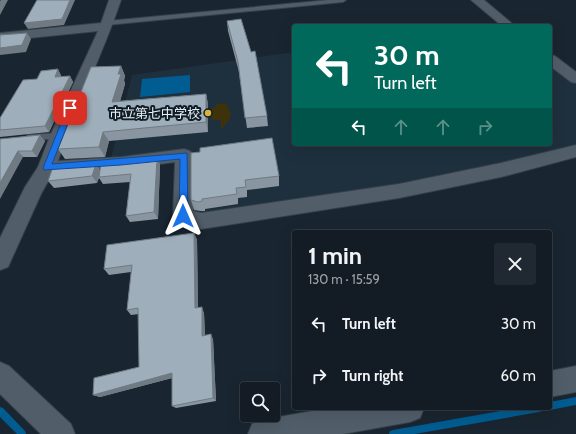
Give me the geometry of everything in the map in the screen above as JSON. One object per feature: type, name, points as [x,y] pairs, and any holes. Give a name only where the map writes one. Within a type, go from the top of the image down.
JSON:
[{"type":"street","points":[[0,260],[32,192],[47,168],[58,136],[105,19],[115,0]]},
{"type":"street","points":[[477,0],[507,24]]},
{"type":"street","points":[[0,37],[105,19]]},
{"type":"street","points":[[552,61],[576,79]]},
{"type":"street","points":[[47,168],[184,155],[183,216],[201,221],[399,191],[501,170],[576,151]]},
{"type":"street","points":[[0,375],[61,434]]},
{"type":"street","points":[[552,384],[576,379]]},
{"type":"street","points":[[262,434],[399,410]]},
{"type":"lane","points":[[105,19],[292,6],[343,0]]},
{"type":"lane","points":[[22,139],[58,136]]},
{"type":"shaded area","name":"市立第七中学校","points":[[292,52],[292,146],[552,146],[552,64],[576,82],[576,146],[409,184],[202,216],[189,208],[190,150],[111,158],[132,75]]},
{"type":"shaded area","points":[[226,103],[231,114],[229,120],[221,130],[221,120],[212,120],[212,108],[216,107],[216,104]]},
{"type":"water","points":[[190,75],[190,92],[140,97],[142,79]]},
{"type":"building","points":[[37,0],[70,0],[62,19],[24,23]]},
{"type":"building","points":[[241,19],[251,52],[255,51],[267,116],[245,118],[238,62],[227,21]]},
{"type":"building","points":[[27,33],[22,45],[0,48],[0,35]]},
{"type":"building","points":[[121,66],[118,74],[121,74],[112,102],[206,94],[206,122],[103,132],[99,147],[58,149],[91,67]]},
{"type":"building","points":[[58,69],[55,77],[70,76],[45,126],[0,130],[0,118],[23,80],[37,79],[41,71]]},
{"type":"building","points":[[40,135],[32,151],[18,151],[0,183],[0,139]]},
{"type":"building","points":[[272,138],[279,176],[245,180],[246,187],[236,188],[237,194],[202,199],[202,201],[198,202],[191,200],[191,153],[200,152],[200,148]]},
{"type":"building","points":[[157,158],[154,212],[126,216],[131,174],[99,177],[101,164]]},
{"type":"building","points":[[96,164],[92,176],[48,181],[53,167]]},
{"type":"building","points":[[194,233],[195,308],[202,307],[202,336],[211,334],[213,398],[172,406],[172,373],[93,395],[94,378],[139,367],[138,308],[127,310],[132,265],[104,269],[107,245]]},
{"type":"waterway","points":[[552,406],[576,401]]},
{"type":"waterway","points":[[393,434],[528,410]]},
{"type":"waterway","points":[[0,411],[22,434]]},
{"type":"place","name":"市立第七中学校","points":[[208,113]]},
{"type":"route","points":[[70,108],[47,168],[184,155],[183,216]]}]
